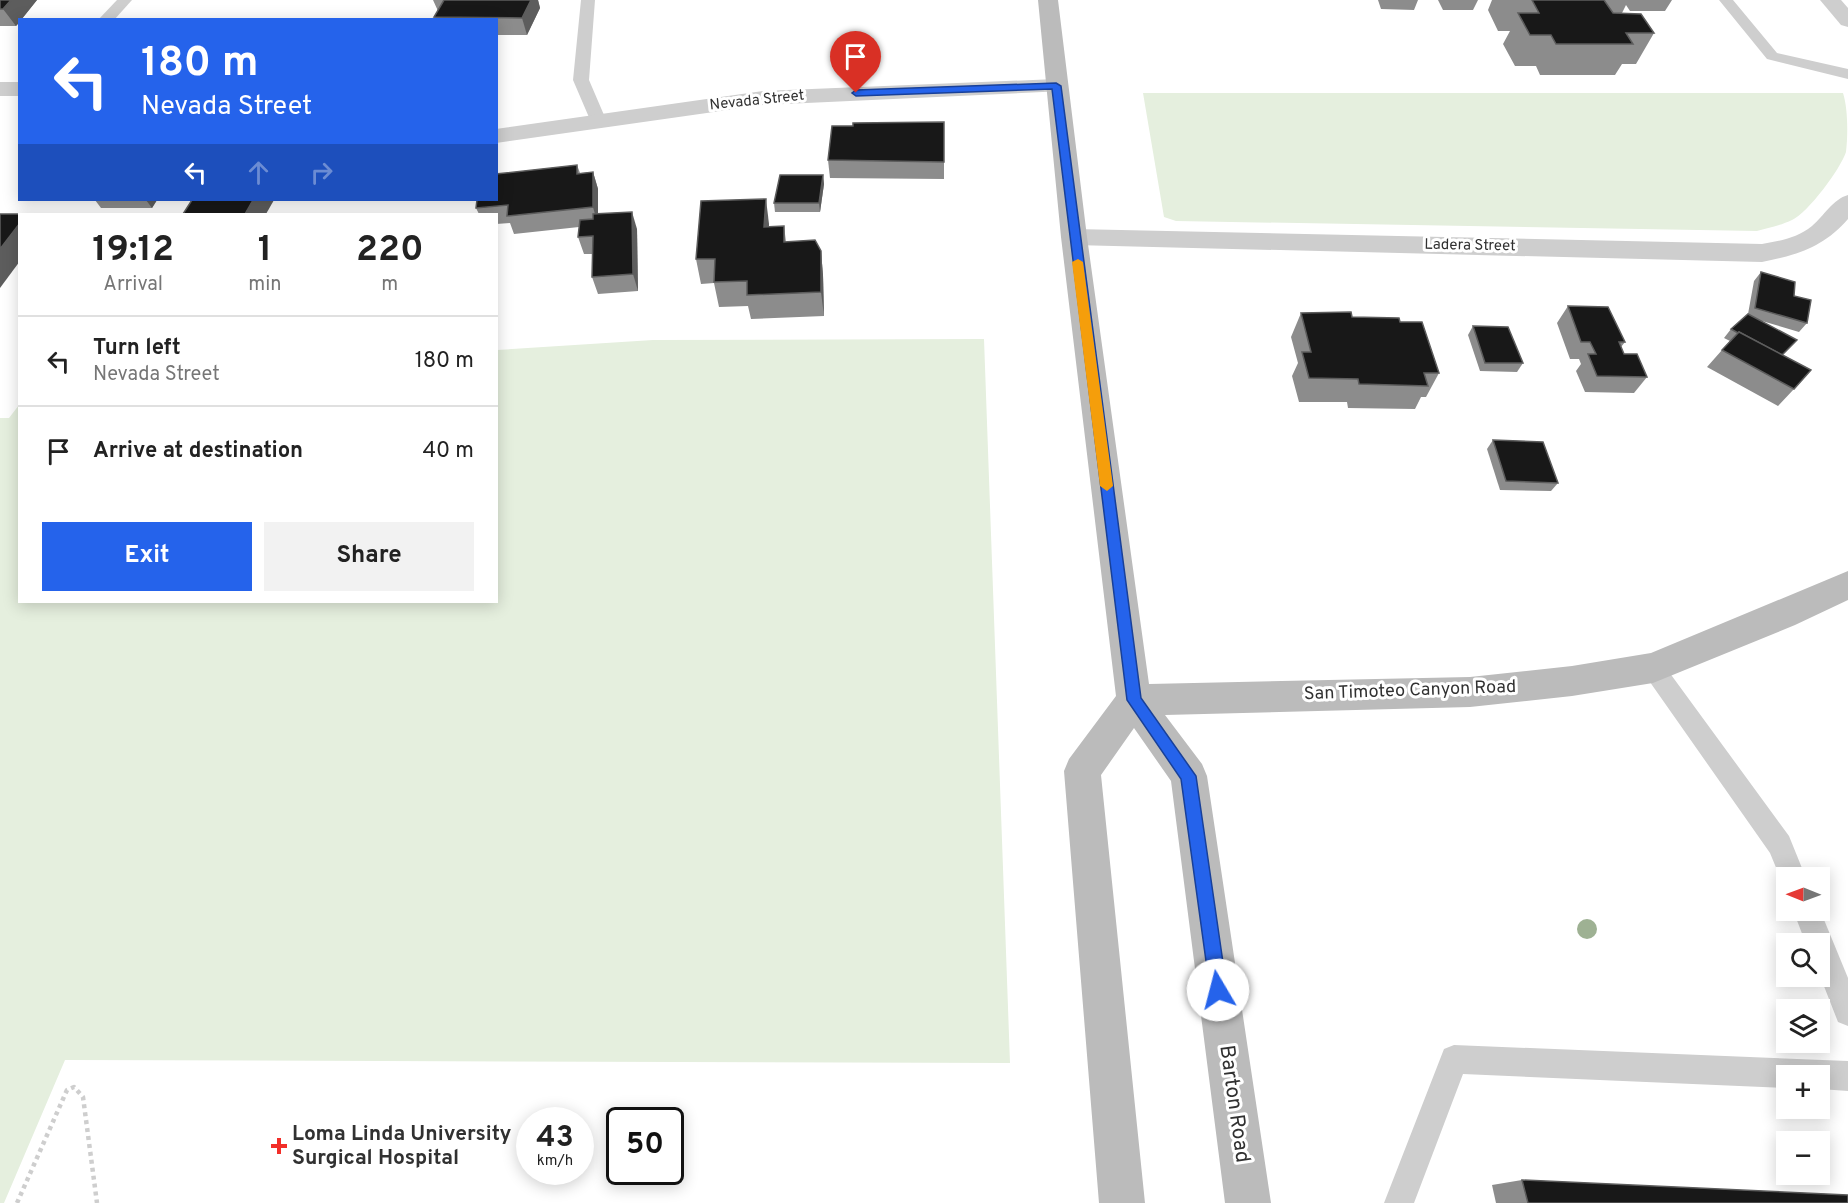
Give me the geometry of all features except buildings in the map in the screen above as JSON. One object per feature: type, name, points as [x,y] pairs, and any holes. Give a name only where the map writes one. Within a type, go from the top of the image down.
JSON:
[{"type":"main road","name":"Barton Road","points":[[1048,0],[1074,237],[1134,700],[1189,776],[1248,1203]]},
{"type":"main road","name":"San Timoteo Canyon Road","points":[[1134,700],[1470,692],[1572,681],[1653,668],[1783,615],[1848,585]]},
{"type":"main road","points":[[1122,1203],[1082,771],[1134,700]]},
{"type":"street","points":[[1830,0],[1848,21]]},
{"type":"street","name":"Nevada Street","points":[[498,136],[763,98],[1056,86]]},
{"type":"street","points":[[0,89],[18,89]]},
{"type":"street","name":"Ladera Street","points":[[1074,237],[1762,253],[1796,247],[1825,231],[1848,203]]},
{"type":"lane","points":[[107,18],[125,0]]},
{"type":"lane","points":[[588,0],[581,80],[599,122]]},
{"type":"lane","points":[[1726,0],[1772,56],[1848,74]]},
{"type":"lane","points":[[1653,668],[1780,845],[1789,867]]},
{"type":"lane","points":[[1811,921],[1848,1012]]},
{"type":"lane","points":[[1400,1203],[1454,1059],[1848,1076]]},
{"type":"path","points":[[17,1203],[67,1090],[74,1087],[83,1097],[97,1203]]},
{"type":"green space","points":[[1143,93],[1843,93],[1847,114],[1847,145],[1838,168],[1799,216],[1788,222],[1757,231],[1176,221],[1164,217]]},
{"type":"green space","points":[[984,339],[1010,1063],[65,1060],[4,1203],[0,1203],[0,418],[9,418],[18,406],[18,603],[498,603],[498,350],[653,340]]},
{"type":"slow traffic","points":[[1078,262],[1107,486]]},
{"type":"place","name":"Loma Linda University Surgical Hospital","points":[[279,1146]]},
{"type":"route","points":[[856,93],[1056,86],[1134,700],[1189,776],[1218,990]]}]
